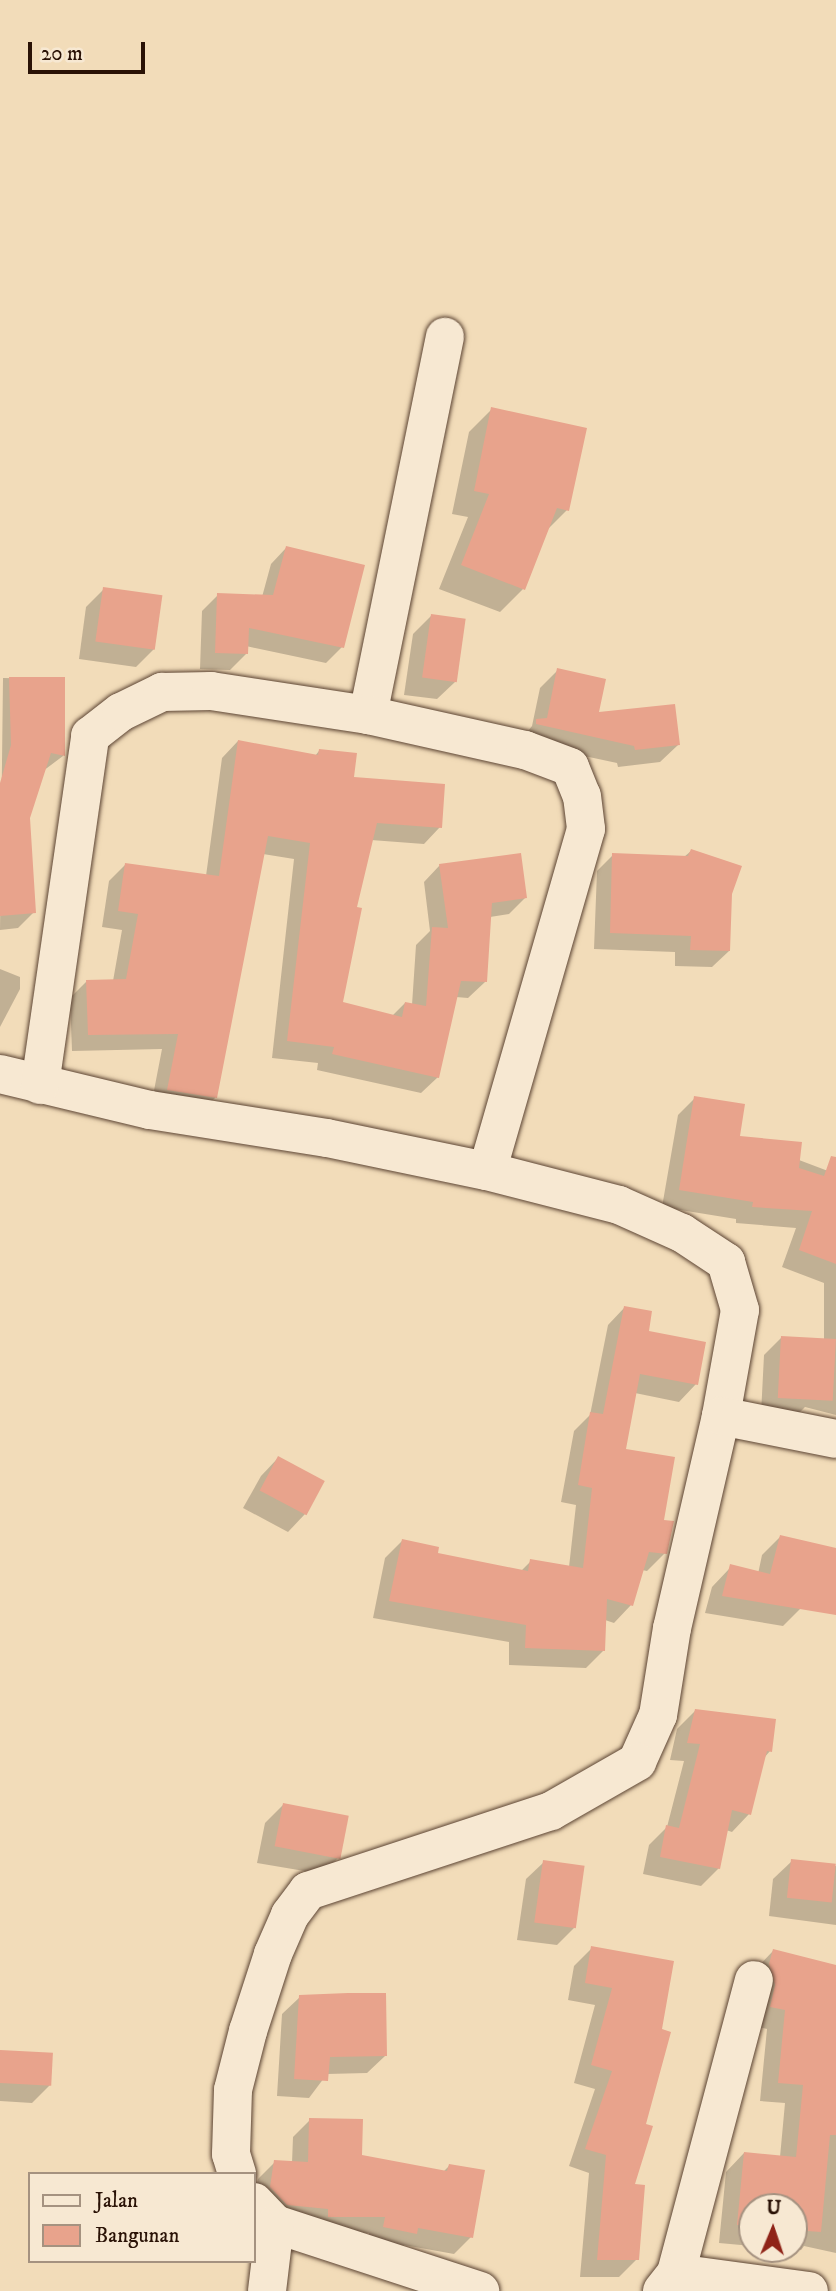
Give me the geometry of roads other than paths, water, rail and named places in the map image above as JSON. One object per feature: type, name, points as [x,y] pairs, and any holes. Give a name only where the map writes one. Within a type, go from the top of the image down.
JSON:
[{"type":"street","points":[[368,715],[445,337]]},
{"type":"street","points":[[40,1085],[90,736],[121,712],[162,692],[211,691],[368,715],[524,750],[559,762],[570,767],[582,796],[586,829],[487,1171]]},
{"type":"street","points":[[0,1074],[40,1085],[487,1171],[619,1205],[682,1233],[726,1262],[740,1310],[721,1416],[672,1628],[659,1715],[638,1762],[551,1811],[308,1891],[290,1915],[273,1954],[248,2031],[233,2090],[231,2154],[236,2172]]},
{"type":"street","points":[[721,1416],[836,1439]]},
{"type":"street","points":[[754,1980],[669,2282],[809,2291]]},
{"type":"street","points":[[267,2291],[264,2213],[480,2291]]}]
